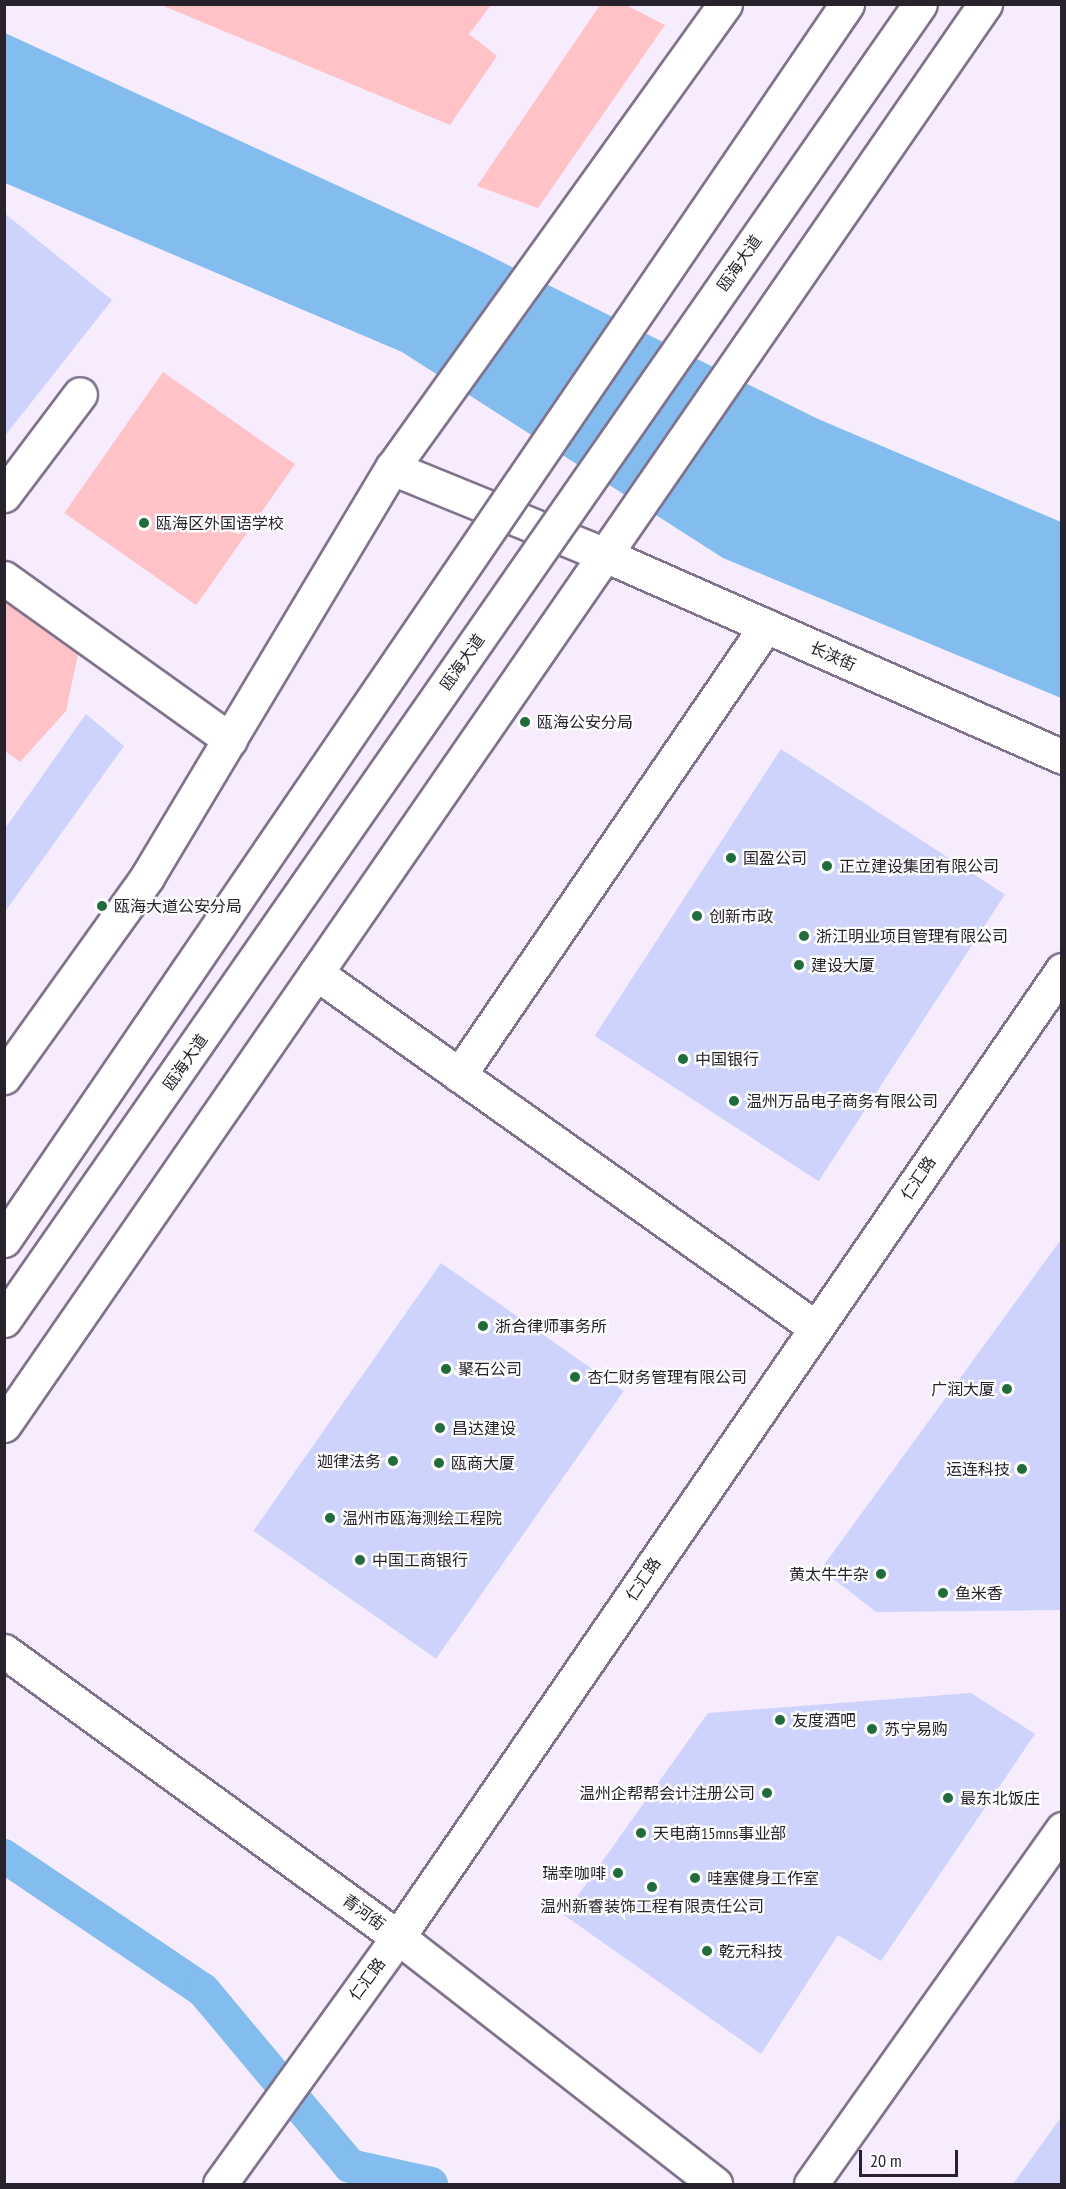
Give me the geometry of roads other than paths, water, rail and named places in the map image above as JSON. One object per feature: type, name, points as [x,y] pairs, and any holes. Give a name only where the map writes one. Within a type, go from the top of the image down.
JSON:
[{"type":"main road","points":[[4,1077],[147,878],[392,468],[725,4]]},
{"type":"main road","points":[[4,1240],[847,4]]},
{"type":"main road","name":"瓯海大道","points":[[4,1320],[920,4]]},
{"type":"main road","points":[[4,1425],[985,4]]},
{"type":"main road","points":[[4,495],[80,394]]},
{"type":"main road","name":"长浃街","points":[[392,468],[605,555],[1062,757]]},
{"type":"main road","points":[[4,578],[230,740]]},
{"type":"main road","points":[[459,1075],[766,626]]},
{"type":"main road","name":"仁汇路","points":[[220,2184],[398,1936],[1062,970]]},
{"type":"main road","points":[[316,973],[816,1328]]},
{"type":"main road","name":"青河街","points":[[4,1651],[398,1936],[715,2184]]},
{"type":"main road","points":[[811,2184],[1062,1828]]},
{"type":"water","points":[[5,33],[478,250],[818,419],[1061,522],[1061,698],[723,558],[402,352],[5,183]]},
{"type":"waterway","points":[[4,1856],[203,1990],[350,2166],[431,2184]]},
{"type":"place","name":"瓯海区外国语学校","points":[[144,523]]},
{"type":"place","name":"瓯海公安分局","points":[[525,722]]},
{"type":"place","name":"国盈公司","points":[[731,858]]},
{"type":"place","name":"正立建设集团有限公司","points":[[827,866]]},
{"type":"place","name":"瓯海大道公安分局","points":[[102,906]]},
{"type":"place","name":"创新市政","points":[[697,916]]},
{"type":"place","name":"浙江明业项目管理有限公司","points":[[804,936]]},
{"type":"place","name":"建设大厦","points":[[799,965]]},
{"type":"place","name":"中国银行","points":[[683,1059]]},
{"type":"place","name":"温州万品电子商务有限公司","points":[[734,1101]]},
{"type":"place","name":"浙合律师事务所","points":[[483,1326]]},
{"type":"place","name":"聚石公司","points":[[446,1369]]},
{"type":"place","name":"杏仁财务管理有限公司","points":[[575,1377]]},
{"type":"place","name":"广润大厦","points":[[1007,1389]]},
{"type":"place","name":"昌达建设","points":[[440,1428]]},
{"type":"place","name":"迦律法务","points":[[393,1461]]},
{"type":"place","name":"瓯商大厦","points":[[439,1463]]},
{"type":"place","name":"运连科技","points":[[1022,1469]]},
{"type":"place","name":"温州市瓯海测绘工程院","points":[[330,1518]]},
{"type":"place","name":"中国工商银行","points":[[360,1560]]},
{"type":"place","name":"黄太牛牛杂","points":[[881,1574]]},
{"type":"place","name":"鱼米香","points":[[943,1593]]},
{"type":"place","name":"友度酒吧","points":[[780,1720]]},
{"type":"place","name":"苏宁易购","points":[[872,1729]]},
{"type":"place","name":"温州企帮帮会计注册公司","points":[[767,1793]]},
{"type":"place","name":"最东北饭庄","points":[[948,1798]]},
{"type":"place","name":"天电商15mns事业部","points":[[641,1833]]},
{"type":"place","name":"瑞幸咖啡","points":[[618,1873]]},
{"type":"place","name":"哇塞健身工作室","points":[[695,1878]]},
{"type":"place","name":"温州新睿装饰工程有限责任公司","points":[[652,1887]]},
{"type":"place","name":"乾元科技","points":[[707,1951]]}]
